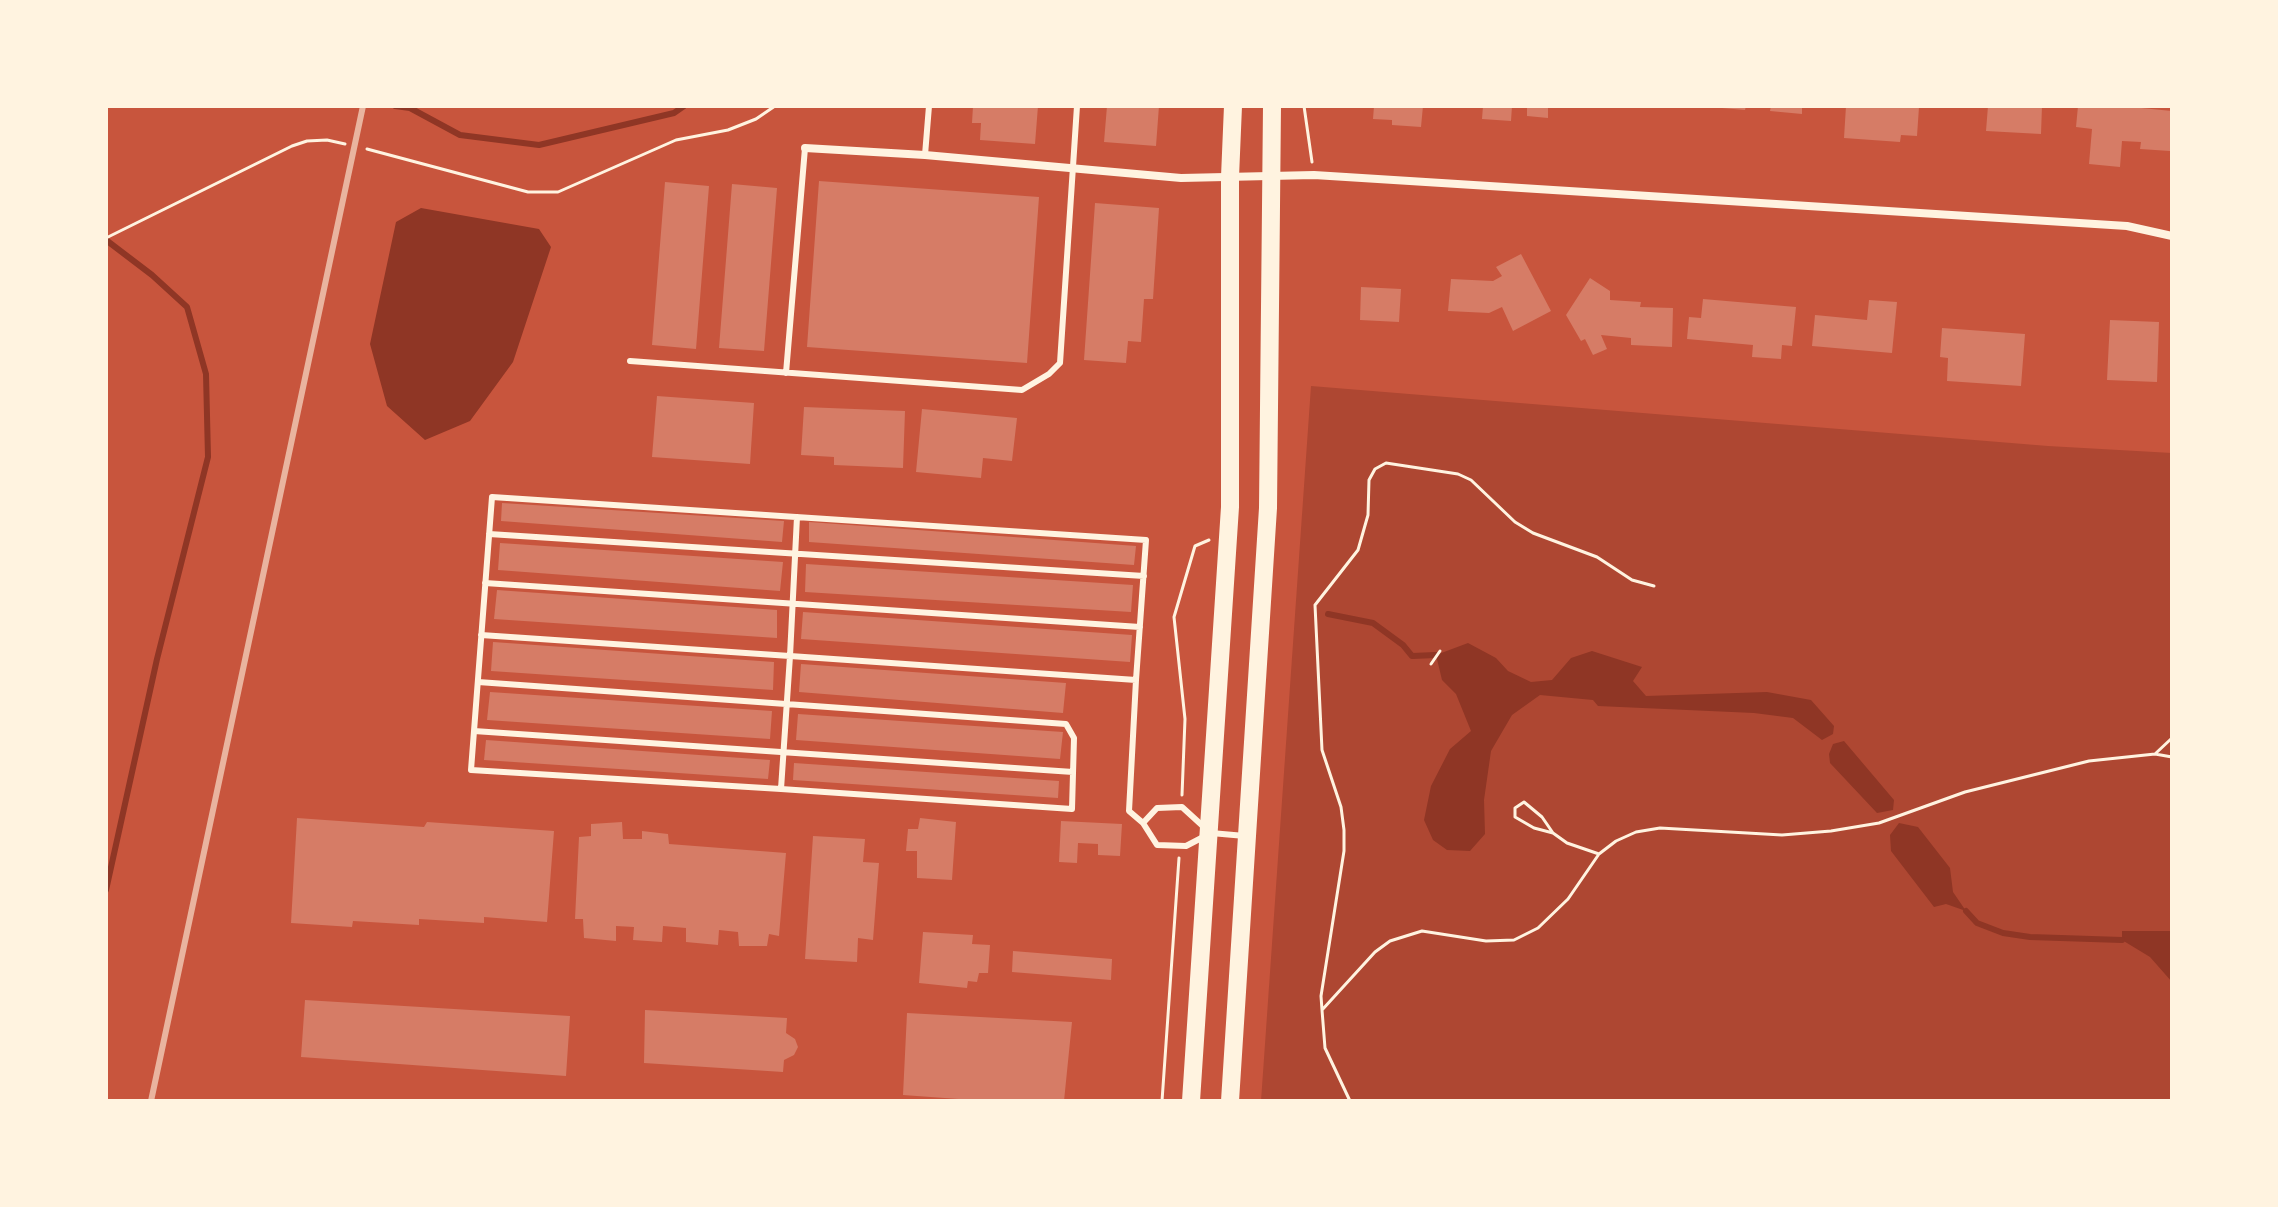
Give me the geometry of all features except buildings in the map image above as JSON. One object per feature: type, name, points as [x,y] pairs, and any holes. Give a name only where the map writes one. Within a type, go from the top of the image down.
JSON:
[{"type":"main road","points":[[1191,1101],[1230,507],[1230,177],[1233,106]]},
{"type":"main road","points":[[1230,1101],[1268,508],[1272,106]]},
{"type":"street","points":[[805,148],[925,155],[1181,178],[1314,175],[2127,226],[2172,236]]},
{"type":"lane","points":[[925,155],[929,106]]},
{"type":"lane","points":[[630,361],[1022,390],[1049,374],[1060,363],[1077,106]]},
{"type":"lane","points":[[786,373],[805,148]]},
{"type":"lane","points":[[478,682],[1066,724],[1074,738],[1072,809],[471,770],[492,497],[1146,540],[1129,811],[1143,823],[1157,845],[1186,846],[1211,833],[1249,836]]},
{"type":"lane","points":[[781,789],[797,517]]},
{"type":"lane","points":[[489,534],[1144,576]]},
{"type":"lane","points":[[485,583],[1140,627]]},
{"type":"lane","points":[[481,635],[1136,680]]},
{"type":"lane","points":[[474,731],[1073,772]]},
{"type":"lane","points":[[1143,823],[1157,808],[1182,807],[1211,833]]},
{"type":"path","points":[[367,149],[528,192],[558,192],[676,140],[728,130],[756,119],[775,106]]},
{"type":"path","points":[[1304,106],[1314,175]]},
{"type":"path","points":[[106,238],[292,146],[317,141],[345,144]]},
{"type":"path","points":[[1350,1101],[1325,1048],[1321,996],[1344,851],[1344,830],[1341,807],[1322,750],[1315,605],[1358,550],[1368,515],[1369,480],[1375,469],[1386,463],[1458,474],[1471,480],[1515,522],[1533,533],[1597,557],[1632,580],[1654,586]]},
{"type":"path","points":[[1431,664],[1440,651]]},
{"type":"path","points":[[2155,754],[2172,738]]},
{"type":"path","points":[[1322,1010],[1375,952],[1398,937],[1422,931],[1486,941],[1514,940],[1538,928],[1568,899],[1599,854],[1616,841],[1636,832],[1660,828],[1782,835],[1855,827],[1879,823],[1965,792],[2073,765],[2155,754],[2172,757]]},
{"type":"path","points":[[1553,833],[1534,828],[1515,817],[1515,808],[1524,802],[1542,817],[1553,833],[1567,843],[1599,854]]},
{"type":"shaded area","points":[[421,208],[539,229],[551,247],[513,362],[470,421],[425,440],[387,406],[370,344],[396,222]]},
{"type":"shaded area","points":[[1311,386],[2048,446],[2172,453],[2172,1101],[1261,1101]]},
{"type":"shaded area","points":[[1468,643],[1496,658],[1508,671],[1531,682],[1552,680],[1571,658],[1592,651],[1642,667],[1633,681],[1646,696],[1767,692],[1811,700],[1834,726],[1833,734],[1822,740],[1793,718],[1754,713],[1598,706],[1593,700],[1540,695],[1512,715],[1491,751],[1484,800],[1485,834],[1470,851],[1447,850],[1433,840],[1424,820],[1431,786],[1450,749],[1471,731],[1456,694],[1442,680],[1436,655]]},
{"type":"shaded area","points":[[1844,741],[1894,800],[1893,810],[1877,813],[1830,763],[1833,744]]},
{"type":"shaded area","points":[[1899,823],[1918,827],[1950,868],[1953,892],[1966,911],[1946,904],[1934,907],[1891,851],[1890,835]]},
{"type":"shaded area","points":[[2122,931],[2172,931],[2172,982],[2150,957],[2122,940]]},
{"type":"waterway","points":[[395,106],[410,108],[460,135],[539,145],[674,113],[684,106]]},
{"type":"waterway","points":[[106,240],[187,307],[206,374],[208,457],[157,659],[106,890]]},
{"type":"waterway","points":[[1328,614],[1373,623],[1403,645],[1412,656],[1436,655]]},
{"type":"waterway","points":[[1966,911],[1977,923],[2003,933],[2030,937],[2122,940]]},
{"type":"railway","points":[[151,1101],[363,106]]}]
